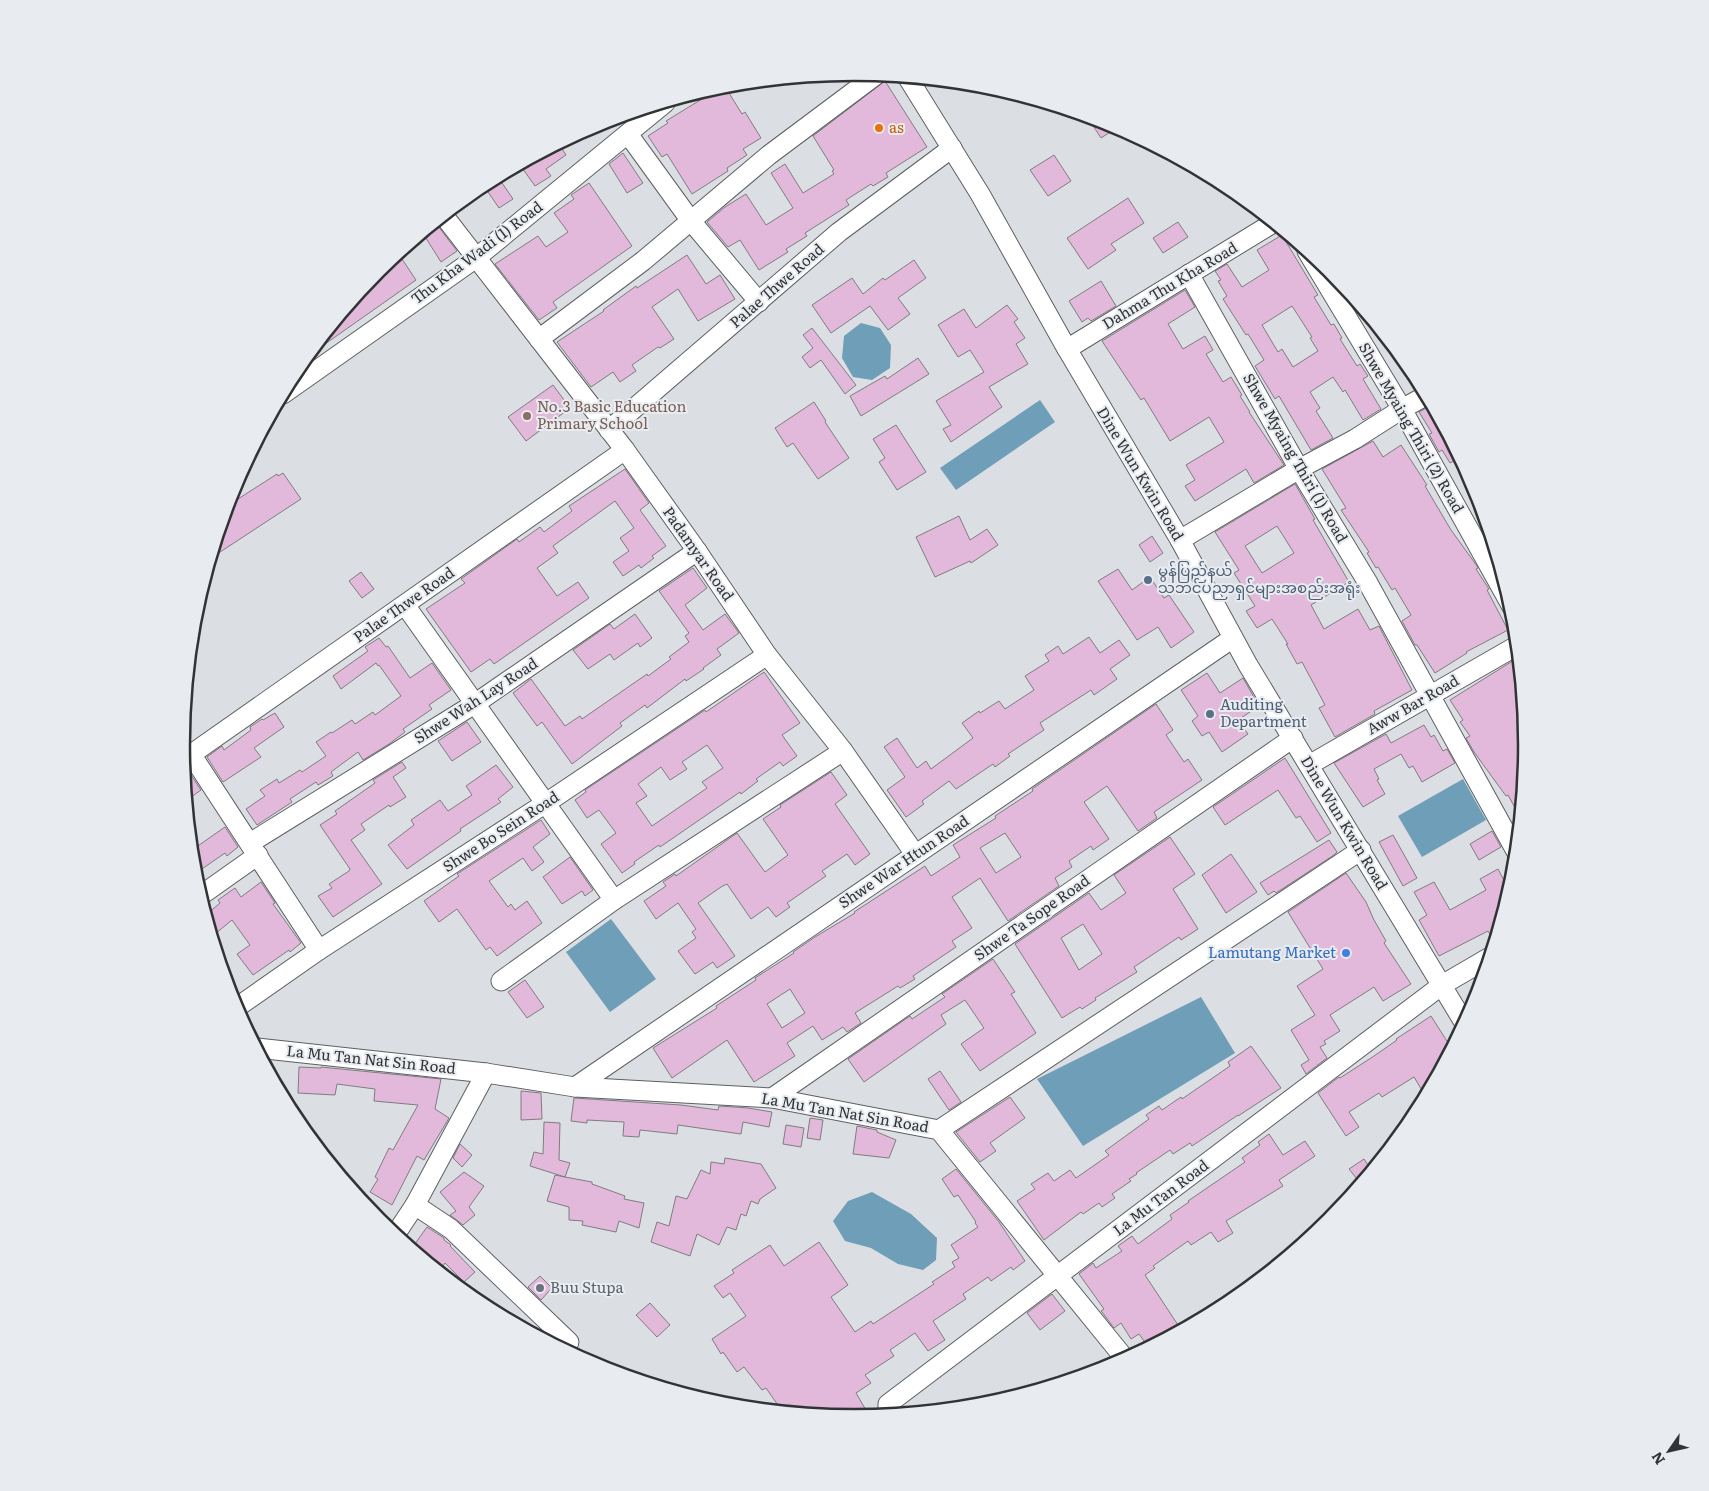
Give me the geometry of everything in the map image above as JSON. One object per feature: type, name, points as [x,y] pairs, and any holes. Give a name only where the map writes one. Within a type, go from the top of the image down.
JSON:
[{"type":"street","points":[[539,339],[643,261],[769,155],[867,82]]},
{"type":"street","name":"Dine Wun Kwin Road","points":[[912,84],[980,194],[1066,349],[1180,540],[1233,638],[1460,1016]]},
{"type":"street","name":"Thu Kha Wadi (1) Road","points":[[297,384],[476,258],[653,113]]},
{"type":"street","points":[[628,134],[691,221],[759,302]]},
{"type":"street","name":"Palae Thwe Road","points":[[609,430],[839,232],[952,148]]},
{"type":"street","name":"Padamyar Road","points":[[448,221],[625,450],[698,551],[767,655],[843,750],[915,854]]},
{"type":"street","name":"Dahma Thu Kha Road","points":[[1066,349],[1268,226]]},
{"type":"street","name":"Shwe Myaing Thiri (2) Road","points":[[1319,272],[1402,409],[1497,580]]},
{"type":"street","name":"Shwe Myaing Thiri (1) Road","points":[[1189,274],[1299,469],[1368,583],[1511,843]]},
{"type":"street","points":[[1180,540],[1299,469],[1355,439],[1421,398]]},
{"type":"street","name":"Palae Thwe Road","points":[[190,755],[625,450]]},
{"type":"street","name":"Shwe Wah Lay Road","points":[[207,890],[254,849],[476,703],[698,551]]},
{"type":"street","points":[[405,605],[614,900]]},
{"type":"street","name":"Shwe War Htun Road","points":[[575,1087],[1233,638]]},
{"type":"street","name":"Aww Bar Road","points":[[1309,764],[1511,649]]},
{"type":"street","name":"Shwe Bo Sein Road","points":[[243,1003],[319,950],[546,803],[767,655]]},
{"type":"street","name":"Shwe Ta Sope Road","points":[[772,1098],[1293,738]]},
{"type":"street","points":[[501,981],[614,900],[843,750]]},
{"type":"street","points":[[191,762],[254,849],[319,950]]},
{"type":"street","points":[[939,1130],[1361,850]]},
{"type":"street","name":"La Mu Tan Road","points":[[888,1408],[888,1404],[1442,985],[1482,962]]},
{"type":"street","name":"La Mu Tan Nat Sin Road","points":[[264,1049],[486,1073],[575,1087],[772,1098],[939,1130],[1121,1354]]},
{"type":"street","points":[[399,1228],[415,1205],[486,1073]]},
{"type":"street","points":[[415,1205],[451,1229],[569,1342]]},
{"type":"water","points":[[861,323],[880,328],[891,345],[890,368],[872,380],[853,377],[842,358],[844,336]]},
{"type":"water","points":[[1040,400],[1055,422],[956,490],[940,468]]},
{"type":"water","points":[[1463,779],[1486,820],[1422,857],[1398,816]]},
{"type":"water","points":[[611,919],[656,979],[610,1012],[566,952]]},
{"type":"water","points":[[1201,997],[1235,1053],[1083,1146],[1037,1079]]},
{"type":"water","points":[[872,1192],[911,1214],[937,1238],[936,1260],[923,1270],[898,1264],[871,1248],[845,1241],[833,1221],[848,1201]]},
{"type":"building","points":[[883,82],[886,82],[927,147],[886,173],[888,177],[873,186],[871,184],[846,200],[849,205],[805,233],[807,236],[786,249],[788,252],[759,270],[740,240],[728,247],[707,222],[725,207],[746,194],[766,225],[793,208],[771,173],[785,164],[803,193],[834,174],[832,171],[834,170],[813,136]]},
{"type":"building","points":[[729,93],[742,114],[745,112],[761,138],[743,149],[747,155],[727,168],[728,171],[692,194],[667,154],[662,157],[648,136],[668,123],[666,121],[700,100]]},
{"type":"building","points":[[1094,126],[1110,132],[1101,138]]},
{"type":"building","points":[[562,149],[566,155],[546,169],[551,176],[535,186],[523,169]]},
{"type":"building","points":[[623,153],[643,183],[627,193],[609,164]]},
{"type":"building","points":[[1054,155],[1071,181],[1048,196],[1030,170]]},
{"type":"building","points":[[502,183],[513,199],[499,208],[488,191]]},
{"type":"building","points":[[589,183],[632,246],[553,302],[557,308],[539,320],[495,264],[538,236],[546,247],[568,232],[554,213],[574,199],[571,195]]},
{"type":"building","points":[[1128,198],[1144,223],[1111,244],[1116,250],[1088,269],[1067,238]]},
{"type":"building","points":[[1178,222],[1188,237],[1163,253],[1153,238]]},
{"type":"building","points":[[439,228],[457,251],[441,262],[426,238]]},
{"type":"building","points":[[1280,236],[1285,241],[1318,295],[1314,297],[1331,325],[1334,324],[1342,338],[1340,339],[1357,366],[1360,364],[1368,376],[1363,379],[1381,409],[1363,420],[1345,390],[1343,392],[1333,377],[1310,392],[1320,408],[1316,411],[1333,438],[1311,450],[1279,396],[1275,399],[1255,366],[1264,360],[1223,299],[1227,296],[1218,281],[1221,280],[1215,271],[1227,264],[1242,287],[1269,270],[1257,250]],"holes":[[[1292,306],[1312,337],[1310,338],[1318,351],[1293,367],[1282,349],[1278,352],[1262,325]]]},
{"type":"building","points":[[687,255],[706,284],[720,275],[735,299],[698,321],[678,289],[652,307],[674,339],[660,348],[658,347],[632,365],[636,371],[620,382],[613,372],[591,387],[557,342],[604,311],[636,286],[637,288]]},
{"type":"building","points":[[402,260],[416,280],[327,343],[355,308]]},
{"type":"building","points":[[914,260],[926,278],[898,298],[910,314],[888,330],[870,306],[831,333],[812,305],[852,278],[863,294],[883,278],[885,280]]},
{"type":"building","points":[[1101,281],[1116,306],[1091,321],[1088,318],[1082,322],[1069,301]]},
{"type":"building","points":[[1185,290],[1195,307],[1168,324],[1183,349],[1205,336],[1213,350],[1206,354],[1223,382],[1231,377],[1242,395],[1240,396],[1249,412],[1284,465],[1254,483],[1246,469],[1195,501],[1185,486],[1195,480],[1186,465],[1224,442],[1209,417],[1170,441],[1144,398],[1141,400],[1102,341]]},
{"type":"building","points":[[1007,305],[1018,319],[1014,322],[1025,338],[1016,344],[1028,364],[989,387],[1002,407],[951,442],[943,429],[951,425],[936,401],[984,372],[970,350],[958,357],[938,325],[964,309],[976,328]]},
{"type":"building","points":[[812,328],[856,385],[845,394],[821,360],[810,368],[802,357],[813,348],[803,335]]},
{"type":"building","points":[[918,358],[929,374],[861,416],[850,396],[885,376],[887,379]]},
{"type":"building","points":[[553,385],[570,408],[526,441],[508,417]]},
{"type":"building","points":[[814,402],[849,458],[818,479],[793,443],[787,447],[775,428]]},
{"type":"building","points":[[1427,408],[1454,461],[1450,463],[1442,450],[1439,452],[1429,434],[1432,433],[1419,412]]},
{"type":"building","points":[[896,425],[926,472],[897,490],[879,462],[885,458],[873,439]]},
{"type":"building","points":[[1373,441],[1383,457],[1401,445],[1427,485],[1425,486],[1451,530],[1477,566],[1478,568],[1476,569],[1489,589],[1487,590],[1508,630],[1466,652],[1435,673],[1417,645],[1415,645],[1402,621],[1411,615],[1395,588],[1392,590],[1378,567],[1376,568],[1367,553],[1369,552],[1341,510],[1346,508],[1322,469]]},
{"type":"building","points":[[625,469],[649,503],[640,510],[666,546],[652,556],[654,558],[641,568],[639,565],[623,576],[613,562],[629,551],[620,538],[634,528],[615,501],[553,546],[558,553],[537,568],[557,596],[578,582],[589,598],[494,664],[490,659],[471,672],[426,609],[465,583],[461,579],[517,539],[519,542],[540,527],[544,532],[572,511],[569,506]]},
{"type":"building","points":[[283,473],[301,499],[220,552],[238,499],[277,474],[278,476]]},
{"type":"building","points":[[1295,484],[1315,519],[1313,520],[1349,582],[1311,605],[1324,629],[1358,609],[1370,630],[1379,626],[1412,690],[1374,711],[1375,714],[1335,737],[1319,708],[1325,705],[1302,662],[1297,664],[1286,644],[1288,644],[1272,619],[1257,628],[1246,611],[1255,606],[1234,573],[1239,570],[1215,532]],"holes":[[[1277,526],[1294,553],[1262,573],[1245,546]]]},
{"type":"building","points":[[959,516],[970,540],[987,529],[998,545],[971,563],[970,561],[935,577],[916,537]]},
{"type":"building","points":[[1152,536],[1163,553],[1150,562],[1139,545]]},
{"type":"building","points":[[693,568],[707,588],[685,605],[703,630],[725,614],[739,633],[717,649],[721,655],[704,669],[686,681],[685,679],[647,708],[645,705],[620,723],[622,726],[572,764],[542,722],[537,726],[513,693],[531,679],[565,726],[580,716],[582,719],[647,674],[648,676],[671,659],[669,657],[689,642],[685,636],[689,633],[659,591]]},
{"type":"building","points":[[1118,569],[1132,590],[1150,577],[1164,598],[1169,595],[1194,632],[1171,648],[1158,627],[1137,640],[1098,581]]},
{"type":"building","points":[[361,572],[374,589],[362,598],[349,581]]},
{"type":"building","points":[[635,614],[652,638],[640,647],[638,643],[614,660],[610,654],[588,669],[573,650],[610,624],[614,629]]},
{"type":"building","points":[[1089,637],[1100,653],[1119,640],[1130,655],[1110,669],[1117,679],[1094,695],[1091,690],[1040,723],[1044,730],[1008,754],[1010,756],[995,767],[993,764],[956,789],[949,781],[922,801],[924,804],[906,817],[887,790],[905,777],[884,747],[897,738],[917,768],[926,761],[931,769],[973,738],[962,723],[979,711],[980,713],[999,701],[1005,709],[1034,690],[1025,676],[1049,661],[1045,655],[1058,646],[1063,654]]},
{"type":"building","points":[[379,638],[386,647],[388,646],[410,678],[432,663],[451,690],[429,705],[432,709],[403,729],[405,732],[389,744],[363,760],[358,752],[331,772],[333,776],[318,785],[316,782],[290,799],[292,802],[257,825],[246,809],[265,796],[260,790],[277,779],[279,783],[300,770],[302,772],[326,756],[316,742],[331,732],[352,720],[355,724],[373,712],[375,715],[401,696],[376,663],[341,689],[333,676],[368,651],[365,647]]},
{"type":"building","points":[[1513,661],[1519,746],[1515,808],[1508,795],[1506,796],[1474,752],[1466,738],[1470,736],[1460,722],[1463,720],[1450,700]]},
{"type":"building","points":[[764,672],[800,723],[782,735],[797,756],[783,766],[780,762],[756,779],[758,781],[741,794],[740,792],[660,847],[659,845],[634,862],[635,864],[622,873],[601,844],[616,833],[599,810],[587,818],[575,800],[586,792],[585,790],[705,710],[706,712]],"holes":[[[707,745],[723,768],[702,782],[707,788],[652,826],[636,803],[647,796],[638,784],[661,767],[670,780],[687,769],[682,762]]]},
{"type":"building","points":[[1207,673],[1220,693],[1243,678],[1259,706],[1238,720],[1248,734],[1222,752],[1209,732],[1202,736],[1192,721],[1198,716],[1181,690]]},
{"type":"building","points":[[1156,704],[1173,730],[1166,735],[1184,762],[1188,759],[1202,780],[1154,812],[1157,818],[1138,831],[1107,786],[1084,802],[1109,839],[1093,850],[1091,846],[1069,861],[1072,867],[1055,878],[1059,886],[1008,921],[980,878],[952,897],[972,928],[952,941],[956,947],[913,976],[915,979],[900,988],[898,986],[855,1013],[861,1023],[847,1032],[843,1027],[822,1040],[813,1026],[787,1043],[795,1056],[754,1082],[727,1040],[672,1078],[653,1048],[717,1008],[716,1006],[756,980],[755,978],[793,952],[925,866],[931,876],[960,857],[953,845],[996,818],[995,816],[1033,791],[1032,789]],"holes":[[[1005,833],[1021,857],[996,873],[980,848]],[[790,989],[805,1013],[782,1028],[767,1004]]]},
{"type":"building","points":[[275,713],[284,727],[254,748],[261,757],[223,782],[207,757],[222,746],[224,750],[251,730],[250,727]]},
{"type":"building","points":[[467,722],[481,742],[452,761],[438,741]]},
{"type":"building","points":[[1424,725],[1431,737],[1434,735],[1443,751],[1447,749],[1455,763],[1422,782],[1413,766],[1409,768],[1401,754],[1374,769],[1379,779],[1377,780],[1385,794],[1363,807],[1334,763],[1386,734],[1391,743]]},
{"type":"building","points":[[1285,758],[1331,833],[1317,842],[1300,816],[1296,818],[1278,790],[1225,825],[1213,807]]},
{"type":"building","points":[[402,762],[406,768],[393,777],[406,797],[390,807],[389,805],[361,824],[365,830],[351,840],[382,884],[333,917],[318,896],[332,888],[329,884],[350,869],[320,825],[337,814],[335,811],[375,783],[373,780]]},
{"type":"building","points":[[496,765],[513,787],[498,799],[501,802],[460,829],[461,831],[407,869],[388,845],[414,825],[411,820],[440,800],[448,811],[472,795],[466,786]]},
{"type":"building","points":[[831,772],[847,795],[835,804],[870,854],[855,865],[847,854],[822,871],[826,876],[787,903],[790,907],[776,917],[768,907],[751,919],[727,884],[721,887],[698,903],[735,956],[717,968],[713,962],[695,974],[678,951],[696,938],[692,932],[696,929],[678,903],[656,919],[644,901],[666,886],[663,882],[675,874],[676,876],[737,833],[765,872],[788,855],[763,819],[781,807],[780,805]]},
{"type":"building","points":[[191,776],[201,790],[193,796]]},
{"type":"building","points":[[541,820],[550,834],[533,847],[544,862],[532,871],[523,858],[489,881],[508,907],[511,904],[515,910],[527,901],[542,923],[497,956],[490,947],[486,950],[457,909],[439,922],[424,901],[459,876],[457,874]]},
{"type":"building","points":[[225,827],[238,847],[227,856],[225,853],[202,869],[198,846]]},
{"type":"building","points":[[1492,831],[1501,847],[1479,860],[1470,844]]},
{"type":"building","points":[[1393,835],[1417,878],[1403,886],[1379,842]]},
{"type":"building","points":[[1170,837],[1195,874],[1173,889],[1198,929],[1181,940],[1179,937],[1134,967],[1137,972],[1095,998],[1096,1000],[1082,1009],[1080,1007],[1062,1018],[1015,944],[1089,893],[1101,910],[1126,893],[1114,875]],"holes":[[[1083,924],[1102,954],[1079,970],[1061,938]]]},
{"type":"building","points":[[1329,840],[1337,852],[1334,855],[1276,893],[1274,891],[1268,895],[1260,883]]},
{"type":"building","points":[[1231,854],[1257,892],[1226,913],[1202,875]]},
{"type":"building","points":[[570,857],[593,890],[585,896],[582,891],[562,904],[543,877]]},
{"type":"building","points":[[1498,869],[1504,881],[1490,935],[1488,931],[1439,956],[1419,920],[1427,915],[1414,892],[1434,882],[1450,910],[1486,890],[1480,879]]},
{"type":"building","points":[[1346,873],[1366,902],[1386,941],[1384,943],[1411,984],[1383,1001],[1374,987],[1330,1015],[1340,1031],[1324,1041],[1326,1044],[1320,1047],[1327,1058],[1306,1074],[1301,1065],[1309,1060],[1291,1030],[1315,1015],[1297,986],[1323,969],[1288,912]]},
{"type":"building","points":[[261,882],[275,903],[273,904],[301,943],[253,975],[237,954],[250,945],[232,920],[218,932],[211,910],[220,903],[218,900],[235,888],[241,897]]},
{"type":"building","points":[[993,959],[1015,992],[1011,994],[1036,1033],[980,1071],[961,1044],[984,1028],[965,1000],[941,1015],[946,1024],[864,1082],[848,1059],[910,1016],[912,1019],[945,997],[942,994]]},
{"type":"building","points":[[525,980],[544,1007],[527,1018],[508,992]]},
{"type":"building","points":[[1431,1016],[1448,1043],[1422,1091],[1414,1077],[1382,1097],[1379,1093],[1349,1112],[1359,1127],[1346,1136],[1318,1093]]},
{"type":"building","points":[[1251,1046],[1281,1088],[1192,1146],[1190,1143],[1173,1154],[1170,1150],[1129,1179],[1131,1181],[1112,1194],[1115,1198],[1102,1207],[1099,1203],[1083,1214],[1081,1212],[1044,1240],[1017,1201],[1035,1189],[1031,1184],[1048,1173],[1054,1181],[1070,1170],[1076,1178],[1109,1155],[1105,1151],[1149,1119],[1146,1115],[1159,1106],[1162,1110],[1181,1097],[1182,1099],[1230,1066],[1228,1062]]},
{"type":"building","points":[[299,1067],[321,1067],[441,1079],[435,1109],[449,1118],[424,1160],[417,1156],[392,1205],[370,1192],[378,1179],[375,1177],[389,1148],[393,1150],[418,1105],[374,1101],[375,1089],[337,1084],[335,1095],[298,1093]]},
{"type":"building","points":[[940,1071],[961,1102],[949,1110],[928,1079]]},
{"type":"building","points":[[521,1091],[541,1093],[542,1119],[521,1120]]},
{"type":"building","points":[[1010,1097],[1025,1118],[990,1143],[996,1151],[980,1162],[956,1132]]},
{"type":"building","points":[[574,1098],[681,1105],[718,1110],[719,1106],[748,1108],[772,1112],[769,1127],[743,1122],[741,1134],[678,1125],[677,1134],[640,1130],[639,1137],[623,1136],[624,1122],[587,1120],[587,1123],[571,1121]]},
{"type":"building","points":[[810,1118],[823,1120],[820,1140],[807,1138]]},
{"type":"building","points":[[544,1122],[560,1123],[559,1160],[570,1163],[565,1177],[530,1166],[534,1152],[543,1154]]},
{"type":"building","points":[[786,1125],[804,1128],[801,1147],[783,1144]]},
{"type":"building","points":[[857,1126],[877,1130],[877,1132],[896,1140],[889,1158],[853,1154]]},
{"type":"building","points":[[1269,1134],[1283,1155],[1305,1141],[1315,1156],[1279,1180],[1283,1186],[1226,1221],[1233,1233],[1218,1242],[1211,1232],[1191,1245],[1188,1241],[1153,1266],[1155,1268],[1145,1275],[1178,1325],[1145,1342],[1139,1334],[1131,1339],[1121,1323],[1114,1328],[1101,1311],[1104,1309],[1079,1274],[1093,1263],[1096,1268],[1122,1251],[1118,1246],[1132,1236],[1138,1244],[1172,1219],[1170,1215],[1245,1162],[1242,1158],[1260,1145],[1258,1142]]},
{"type":"building","points":[[460,1144],[472,1155],[462,1167],[453,1158]]},
{"type":"building","points":[[725,1158],[761,1164],[776,1188],[760,1199],[758,1204],[751,1201],[746,1216],[741,1214],[736,1230],[727,1227],[719,1245],[697,1234],[690,1256],[651,1242],[657,1222],[669,1226],[676,1196],[687,1199],[701,1170],[710,1174],[711,1162],[724,1164]]},
{"type":"building","points":[[1364,1159],[1368,1165],[1357,1179],[1349,1169]]},
{"type":"building","points":[[956,1169],[999,1222],[1025,1261],[1013,1270],[1011,1267],[991,1281],[988,1277],[963,1294],[966,1299],[933,1321],[945,1340],[928,1351],[915,1333],[890,1350],[894,1356],[865,1375],[871,1383],[856,1393],[866,1409],[778,1405],[766,1388],[762,1390],[744,1367],[737,1372],[723,1352],[721,1354],[712,1339],[746,1316],[730,1293],[723,1298],[714,1286],[734,1273],[732,1270],[770,1245],[784,1266],[819,1242],[848,1285],[831,1297],[855,1332],[871,1321],[873,1324],[934,1284],[932,1282],[955,1267],[952,1262],[959,1258],[951,1245],[978,1227],[958,1195],[954,1197],[942,1179]]},
{"type":"building","points":[[464,1172],[484,1186],[469,1207],[475,1215],[463,1225],[450,1215],[456,1211],[440,1192]]},
{"type":"building","points":[[555,1175],[592,1182],[592,1184],[625,1196],[624,1199],[644,1203],[639,1228],[619,1221],[616,1232],[582,1225],[583,1221],[569,1220],[569,1207],[547,1201]]},
{"type":"building","points":[[427,1227],[444,1238],[475,1272],[464,1282],[445,1263],[443,1266],[415,1243]]},
{"type":"building","name":"Buu Stupa","points":[[540,1276],[552,1288],[541,1300],[528,1287]]},
{"type":"building","points":[[1052,1294],[1065,1311],[1040,1330],[1027,1313]]},
{"type":"building","points":[[650,1303],[670,1325],[657,1337],[636,1315]]},
{"type":"place","name":"as","points":[[879,128]]},
{"type":"place","name":"No.3 Basic Education Primary School","points":[[527,416]]},
{"type":"place","name":"မွန်ပြည်နယ် သဘင်ပညာရှင်များအစည်းအရုံး","points":[[1148,580]]},
{"type":"place","name":"Auditing Department","points":[[1210,714]]},
{"type":"place","name":"Lamutang Market","points":[[1346,953]]},
{"type":"place","name":"Buu Stupa","points":[[540,1288]]}]
